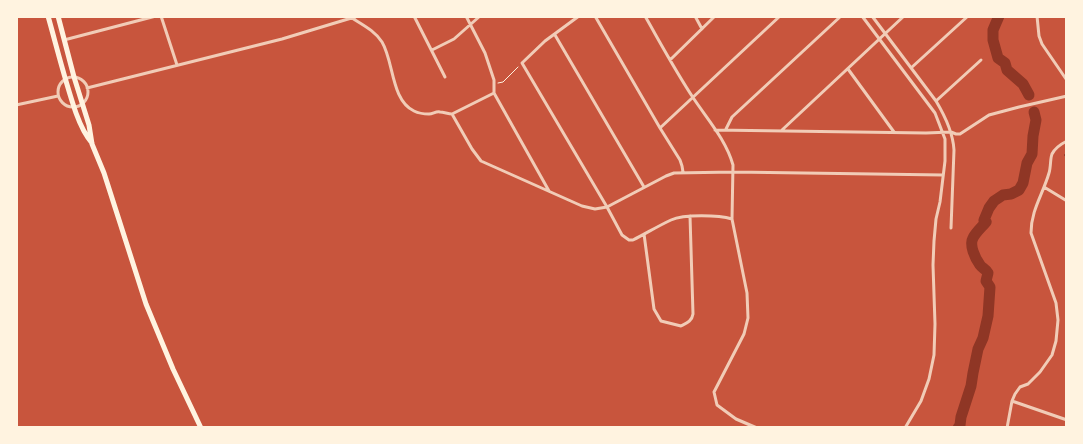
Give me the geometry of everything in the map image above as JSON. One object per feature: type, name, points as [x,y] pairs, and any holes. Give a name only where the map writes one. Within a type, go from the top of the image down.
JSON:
[{"type":"main road","points":[[48,16],[74,107],[104,172],[146,304],[173,369],[201,428]]},
{"type":"main road","points":[[58,16],[89,125],[92,144]]},
{"type":"street","points":[[64,40],[156,16]]},
{"type":"street","points":[[160,16],[177,65]]},
{"type":"street","points":[[87,88],[282,39],[358,16]]},
{"type":"street","points":[[414,16],[446,77]]},
{"type":"street","points":[[466,16],[485,53],[494,83],[494,93],[550,192]]},
{"type":"street","points":[[432,50],[454,39],[480,16]]},
{"type":"street","points":[[579,16],[522,62],[622,235],[632,240],[672,219],[690,216],[724,216],[732,219]]},
{"type":"street","points":[[595,16],[680,160],[683,172]]},
{"type":"street","points":[[645,16],[730,157],[734,172],[732,219],[747,293],[748,318],[744,334],[714,392],[717,405],[736,419],[757,428]]},
{"type":"street","points":[[694,16],[702,29]]},
{"type":"street","points":[[670,60],[715,16]]},
{"type":"street","points":[[660,128],[780,16]]},
{"type":"street","points":[[726,129],[732,117],[841,16]]},
{"type":"street","points":[[862,16],[935,113],[946,146],[934,241],[933,265],[936,324],[934,355],[921,401],[905,428]]},
{"type":"street","points":[[872,16],[936,101],[944,114],[951,132],[954,150],[951,228]]},
{"type":"street","points":[[782,131],[904,16]]},
{"type":"street","points":[[911,68],[968,16]]},
{"type":"street","points":[[1037,16],[1039,36],[1042,44],[1066,79]]},
{"type":"street","points":[[352,18],[375,33],[382,43],[388,54],[400,97],[406,106],[416,112],[452,114],[494,93]]},
{"type":"street","points":[[555,35],[644,187]]},
{"type":"street","points":[[936,101],[981,60]]},
{"type":"street","points":[[848,69],[894,132]]},
{"type":"street","points":[[74,77],[80,78],[84,82],[88,94],[82,104],[74,107],[67,106],[61,102],[58,96],[58,89],[60,83],[65,78],[74,77]]},
{"type":"street","points":[[16,104],[58,96]]},
{"type":"street","points":[[715,130],[951,132],[960,134],[988,115],[1067,96]]},
{"type":"street","points":[[452,114],[481,161],[582,206],[595,209],[607,207],[666,176],[683,172],[942,176]]},
{"type":"street","points":[[1007,428],[1012,401],[1020,387],[1028,384],[1045,365],[1052,355],[1056,341],[1058,320],[1056,304],[1031,232],[1031,222],[1049,172],[1052,154],[1056,148],[1067,141]]},
{"type":"street","points":[[1044,187],[1067,201]]},
{"type":"street","points":[[644,234],[654,309],[661,321],[681,326],[690,322],[693,314],[690,216]]},
{"type":"street","points":[[1012,401],[1067,420]]},
{"type":"path","points":[[494,83],[503,82],[522,62]]},
{"type":"waterway","points":[[999,16],[993,30],[993,40],[998,58],[1005,63],[1007,70],[1023,84],[1029,95]]},
{"type":"waterway","points":[[958,428],[971,386],[978,349],[983,338],[988,316],[990,287],[986,281],[988,273],[976,259],[972,248],[972,241],[986,222],[984,220],[994,201],[1003,195],[1019,190],[1023,183],[1027,163],[1032,154],[1036,120],[1034,112]]}]
